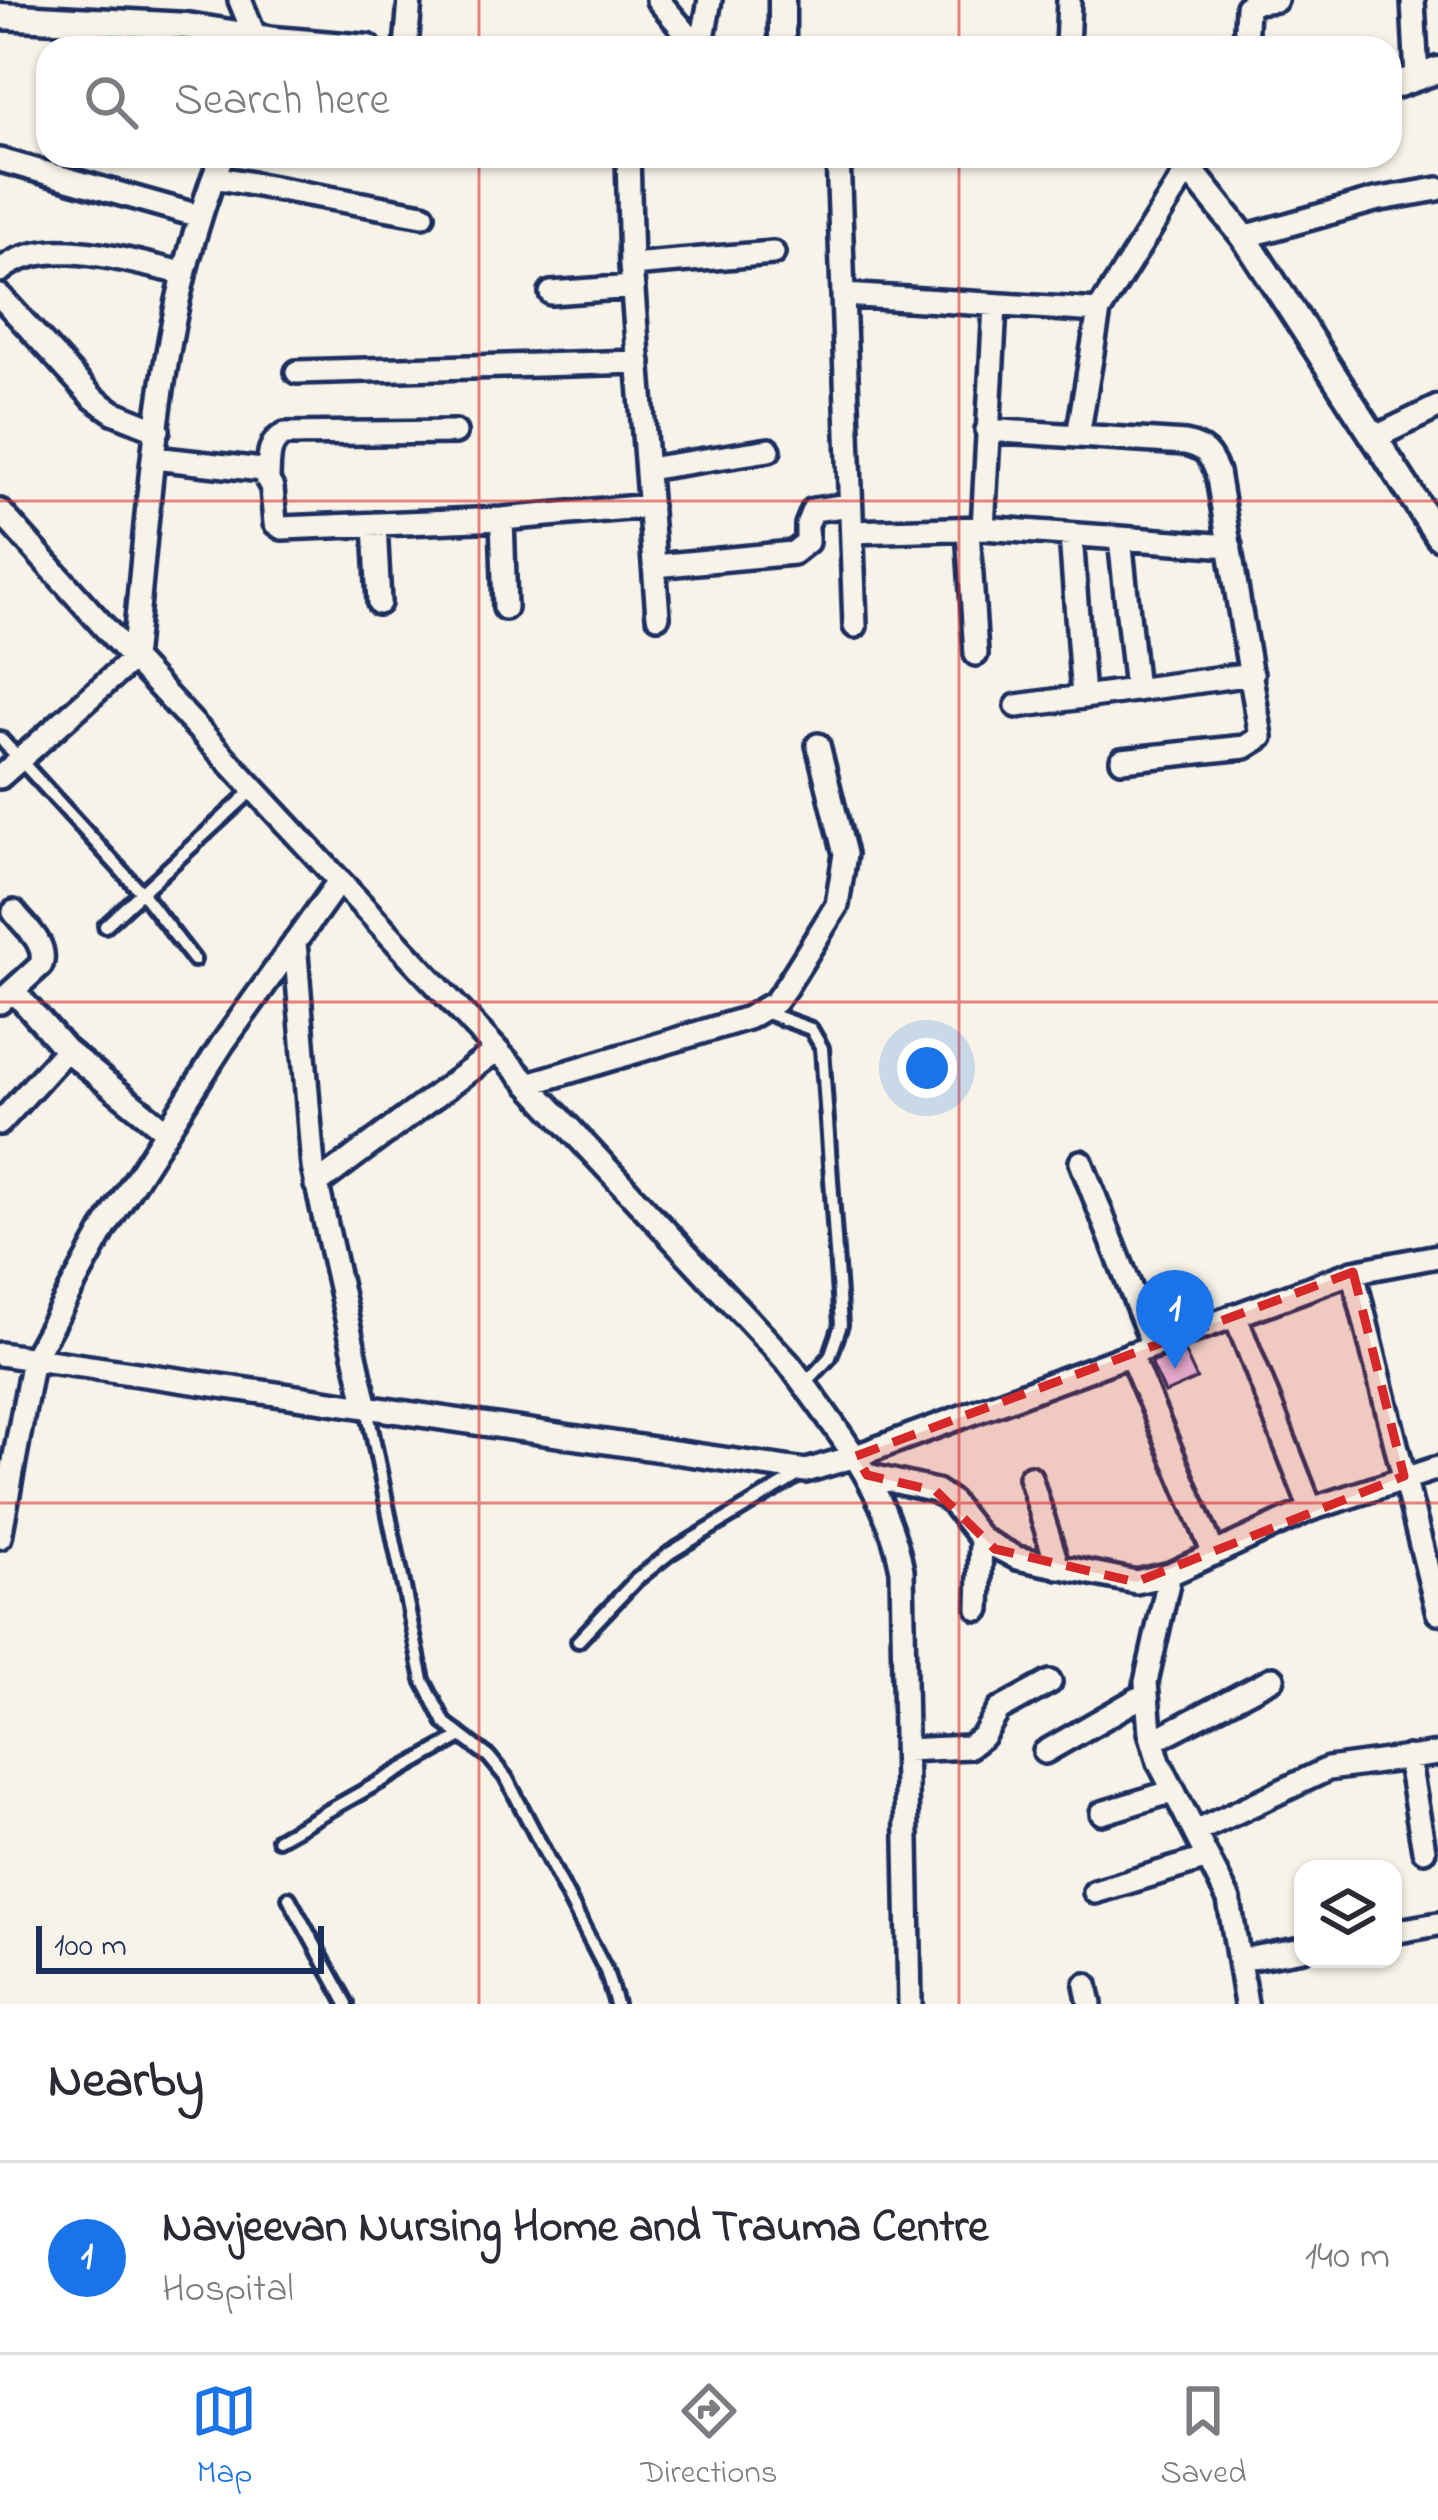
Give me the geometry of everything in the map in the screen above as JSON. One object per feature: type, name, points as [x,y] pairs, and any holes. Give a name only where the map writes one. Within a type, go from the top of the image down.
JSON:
[{"type":"street","points":[[240,0],[262,36]]},
{"type":"street","points":[[407,36],[410,0]]},
{"type":"street","points":[[658,0],[690,36]]},
{"type":"street","points":[[702,36],[710,0]]},
{"type":"street","points":[[782,0],[782,36]]},
{"type":"street","points":[[1067,36],[1069,0]]},
{"type":"street","points":[[1246,36],[1247,7],[1276,0]]},
{"type":"street","points":[[1413,0],[1428,75]]},
{"type":"street","points":[[0,16],[187,26],[236,36]]},
{"type":"street","points":[[0,160],[200,216]]},
{"type":"street","points":[[0,776],[133,659],[175,311],[217,168]]},
{"type":"street","points":[[226,168],[423,215]]},
{"type":"street","points":[[628,168],[658,616]]},
{"type":"street","points":[[838,168],[855,626]]},
{"type":"street","points":[[1078,436],[1099,310],[1183,168]]},
{"type":"street","points":[[1194,168],[1438,536]]},
{"type":"street","points":[[1244,237],[1375,200],[1438,189]]},
{"type":"street","points":[[0,271],[36,253],[69,253],[184,273]]},
{"type":"street","points":[[551,293],[773,253]]},
{"type":"street","points":[[0,296],[93,398],[113,412],[158,430]]},
{"type":"street","points":[[843,296],[1099,310]]},
{"type":"street","points":[[976,654],[976,529],[995,306]]},
{"type":"street","points":[[297,372],[639,362]]},
{"type":"street","points":[[1374,438],[1438,407]]},
{"type":"street","points":[[987,430],[1199,446],[1210,454],[1217,472],[1261,737],[1253,743],[1122,760]]},
{"type":"street","points":[[455,432],[285,434],[276,438],[270,447],[268,476],[272,515],[282,528],[502,520],[650,506]]},
{"type":"street","points":[[647,469],[769,450]]},
{"type":"street","points":[[154,458],[252,467],[268,476]]},
{"type":"street","points":[[655,566],[793,553],[808,542],[807,525],[813,510],[850,505]]},
{"type":"street","points":[[0,511],[804,1385],[862,1466],[890,1521],[902,1570],[910,2004]]},
{"type":"street","points":[[502,520],[505,608]]},
{"type":"street","points":[[375,524],[379,604]]},
{"type":"street","points":[[851,532],[976,529],[1230,545]]},
{"type":"street","points":[[1070,535],[1083,697]]},
{"type":"street","points":[[1120,538],[1136,690]]},
{"type":"street","points":[[1017,706],[1252,674]]},
{"type":"street","points":[[528,1084],[761,1012],[786,988],[837,905],[844,877],[845,854],[818,745]]},
{"type":"street","points":[[0,1538],[33,1359],[106,1226],[166,1132],[339,881]]},
{"type":"street","points":[[14,912],[43,948],[44,958],[6,996],[166,1132]]},
{"type":"street","points":[[295,942],[316,1185],[367,1408]]},
{"type":"street","points":[[0,1123],[66,1050]]},
{"type":"street","points":[[316,1185],[497,1050]]},
{"type":"street","points":[[1081,1162],[1154,1346]]},
{"type":"street","points":[[0,1354],[806,1471],[862,1466],[1130,1354],[1353,1272],[1438,1256]]},
{"type":"street","points":[[1353,1272],[1438,1612]]},
{"type":"street","points":[[1235,1316],[1311,1509]]},
{"type":"street","points":[[1130,1354],[1214,1554]]},
{"type":"street","points":[[862,1466],[936,1491],[981,1539],[1017,1558],[1136,1582],[1170,1574],[1311,1509],[1438,1468]]},
{"type":"street","points":[[1030,1477],[1058,1568]]},
{"type":"street","points":[[979,1609],[981,1539]]},
{"type":"street","points":[[1170,1574],[1146,1694],[1153,1741],[1229,1900],[1246,2004]]},
{"type":"street","points":[[1153,1741],[1274,1678]]},
{"type":"street","points":[[905,1750],[969,1748],[999,1710],[1050,1682]]},
{"type":"street","points":[[1045,1752],[1146,1694]]},
{"type":"street","points":[[1195,1832],[1328,1769],[1438,1754]]},
{"type":"street","points":[[1408,1757],[1424,1850]]},
{"type":"street","points":[[1102,1813],[1174,1791]]},
{"type":"street","points":[[1095,1892],[1208,1858]]},
{"type":"street","points":[[1402,1930],[1438,1924]]},
{"type":"street","points":[[1240,1960],[1294,1951]]},
{"type":"lane","points":[[0,738],[141,892],[194,960]]},
{"type":"lane","points":[[104,926],[254,789]]},
{"type":"lane","points":[[761,1012],[811,1029],[822,1048],[841,1325],[830,1357],[804,1385]]},
{"type":"lane","points":[[367,1408],[423,1680],[445,1723],[489,1757],[507,1779],[606,1971],[616,2004]]},
{"type":"lane","points":[[578,1641],[670,1552],[806,1471]]},
{"type":"lane","points":[[278,1839],[462,1736]]},
{"type":"lane","points":[[290,1898],[347,2004]]},
{"type":"highlighted area","points":[[1353,1272],[1404,1476],[1136,1582],[995,1549],[936,1491],[867,1475],[856,1456]]},
{"type":"building","points":[[1184,1351],[1197,1379],[1165,1393],[1151,1363]]},
{"type":"place","name":"Navjeevan Nursing Home and Trauma Centre","points":[[1175,1369]]}]
